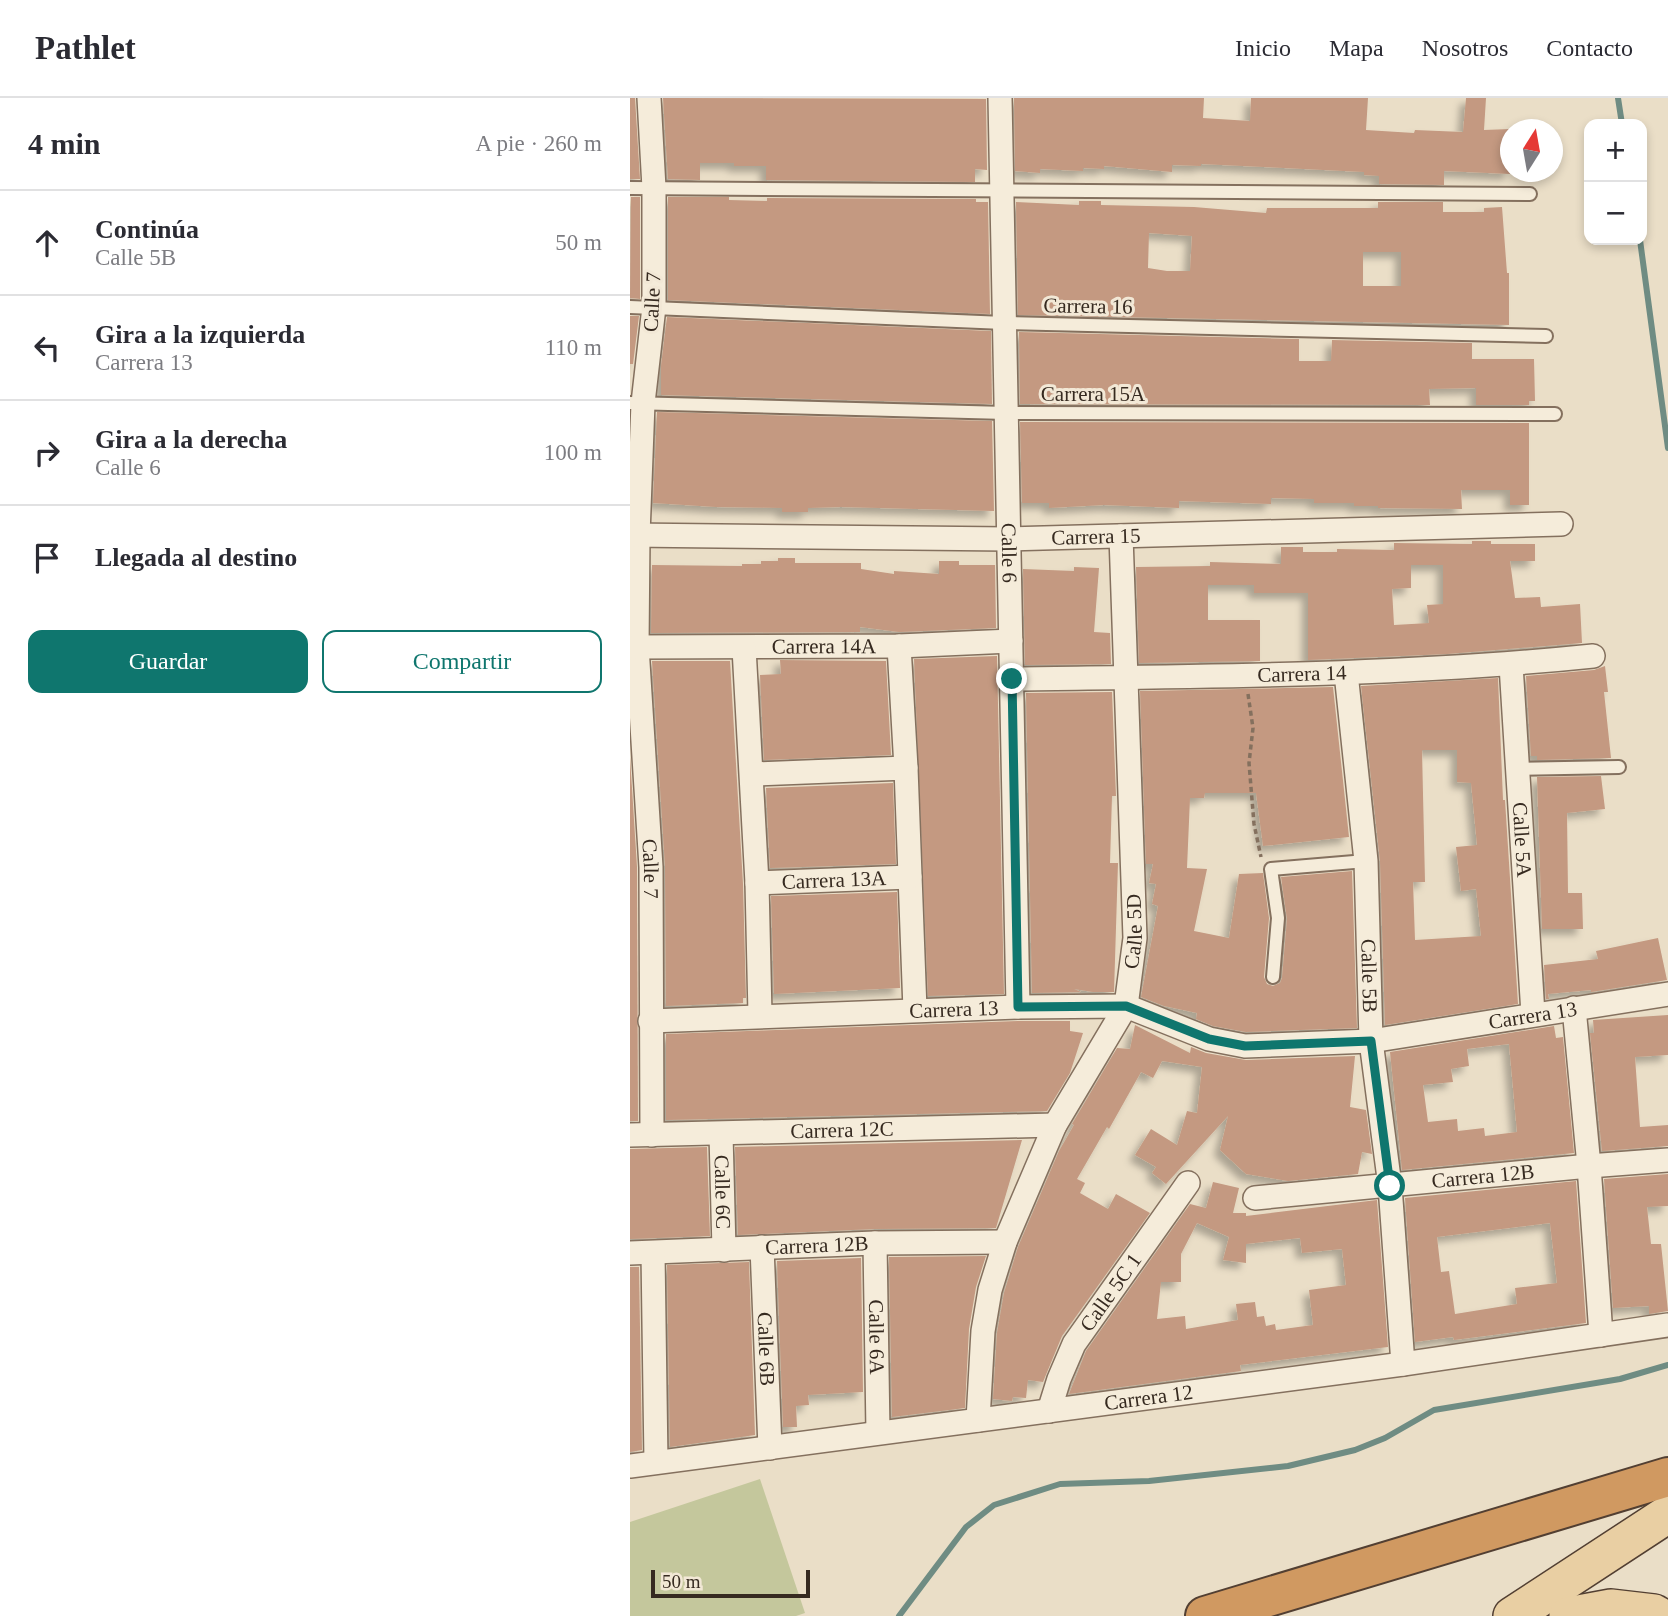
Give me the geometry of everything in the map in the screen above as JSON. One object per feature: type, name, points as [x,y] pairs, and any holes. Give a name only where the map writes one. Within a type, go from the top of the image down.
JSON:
[{"type":"highway","points":[[1205,1616],[1668,1476]]},
{"type":"main road","points":[[1512,1616],[1668,1514]]},
{"type":"main road","points":[[1569,1616],[1611,1608],[1654,1613],[1659,1616]]},
{"type":"street","name":"Calle 7","points":[[641,1135],[650,1021],[641,868],[634,535],[636,403],[654,307],[654,188],[649,98]]},
{"type":"street","name":"Calle 6","points":[[1000,98],[1018,1007]]},
{"type":"street","name":"Carrera 15","points":[[634,535],[1009,539],[1561,524]]},
{"type":"street","name":"Calle 5D","points":[[978,1420],[983,1331],[990,1290],[1005,1242],[1055,1125],[1126,1006],[1135,938],[1121,536]]},
{"type":"street","name":"Carrera 14A","points":[[637,647],[899,646],[1011,641]]},
{"type":"street","points":[[899,646],[915,1010]]},
{"type":"street","points":[[744,648],[757,883],[760,1016]]},
{"type":"street","name":"Carrera 14","points":[[1012,679],[1346,673],[1511,665],[1594,656]]},
{"type":"street","name":"Calle 5A","points":[[1511,665],[1533,1014]]},
{"type":"street","name":"Calle 5B","points":[[1346,673],[1366,861],[1371,1041],[1390,1186],[1403,1364]]},
{"type":"street","points":[[752,774],[906,768]]},
{"type":"street","name":"Carrera 13A","points":[[757,883],[910,877]]},
{"type":"street","name":"Carrera 13","points":[[650,1021],[915,1010],[1126,1006],[1209,1039],[1245,1046],[1371,1041],[1668,994]]},
{"type":"street","points":[[1574,1008],[1601,1335]]},
{"type":"street","name":"Carrera 12C","points":[[641,1135],[1055,1125]]},
{"type":"street","name":"Calle 6C","points":[[721,1134],[724,1250]]},
{"type":"street","name":"Carrera 12B","points":[[1255,1198],[1668,1160]]},
{"type":"street","name":"Calle 5C 1","points":[[1049,1411],[1074,1344],[1188,1183]]},
{"type":"street","name":"Carrera 12B","points":[[641,1253],[875,1242],[1005,1242]]},
{"type":"street","name":"Calle 6A","points":[[875,1242],[878,1432]]},
{"type":"street","name":"Calle 6B","points":[[762,1247],[770,1448]]},
{"type":"street","points":[[641,1253],[656,1462]]},
{"type":"street","name":"Carrera 12","points":[[630,1466],[1403,1364],[1668,1325]]},
{"type":"lane","points":[[630,188],[1530,194]]},
{"type":"lane","name":"Carrera 16","points":[[630,307],[1004,323],[1546,336]]},
{"type":"lane","name":"Carrera 15A","points":[[636,403],[1006,413],[1555,414]]},
{"type":"lane","points":[[1517,769],[1619,767]]},
{"type":"lane","points":[[1273,977],[1279,918],[1270,869],[1366,861]]},
{"type":"path","points":[[1246,675],[1252,728],[1249,763],[1254,824],[1260,855],[1270,869]]},
{"type":"green space","points":[[760,1479],[805,1613],[796,1616],[630,1616],[630,1522]]},
{"type":"building","points":[[630,98],[635,98],[640,179],[630,179]]},
{"type":"building","points":[[663,98],[986,99],[987,170],[975,169],[975,182],[766,180],[766,166],[700,163],[700,180],[668,179]]},
{"type":"building","points":[[1014,98],[1204,98],[1203,118],[1250,121],[1251,98],[1368,98],[1366,130],[1414,133],[1415,130],[1463,132],[1466,98],[1486,98],[1484,130],[1500,129],[1500,174],[1444,171],[1444,185],[1379,184],[1379,176],[1364,175],[1364,172],[1201,164],[1172,165],[1172,172],[1104,166],[1104,169],[1083,168],[1083,171],[1015,171]]},
{"type":"building","points":[[631,197],[640,197],[640,299],[630,298]]},
{"type":"building","points":[[668,197],[729,197],[729,200],[767,201],[767,198],[976,199],[976,202],[988,202],[990,314],[668,300]]},
{"type":"building","points":[[1079,201],[1101,201],[1101,205],[1194,207],[1266,213],[1267,208],[1378,208],[1378,202],[1443,202],[1443,212],[1484,212],[1484,208],[1502,207],[1509,273],[1509,325],[1018,315],[1016,202],[1079,205]],"holes":[[[1149,233],[1192,236],[1190,271],[1148,268]],[[1363,252],[1401,252],[1401,286],[1363,286]]]},
{"type":"building","points":[[630,316],[639,316],[633,364],[630,364]]},
{"type":"building","points":[[667,317],[991,331],[992,404],[661,395],[661,366]]},
{"type":"building","points":[[1019,332],[1299,339],[1299,361],[1331,361],[1332,340],[1472,343],[1472,359],[1534,359],[1535,401],[1529,401],[1529,405],[1476,405],[1476,388],[1429,389],[1430,405],[1020,404]]},
{"type":"building","points":[[657,412],[992,421],[994,511],[841,507],[808,508],[808,512],[782,512],[782,508],[653,503]]},
{"type":"building","points":[[1020,422],[1529,423],[1529,505],[1510,505],[1510,490],[1461,490],[1462,509],[1378,508],[1354,506],[1354,503],[1314,503],[1314,499],[1271,498],[1271,504],[1179,501],[1179,508],[1104,505],[1049,508],[1049,503],[1022,503]]},
{"type":"building","points":[[1472,541],[1491,541],[1491,544],[1535,544],[1535,561],[1510,561],[1515,598],[1540,597],[1541,607],[1580,604],[1582,643],[1447,654],[1308,660],[1308,593],[1254,593],[1254,585],[1208,585],[1208,620],[1260,620],[1260,661],[1139,663],[1136,567],[1210,566],[1210,562],[1281,564],[1281,547],[1303,547],[1303,552],[1337,552],[1337,549],[1394,550],[1394,543],[1472,544]],"holes":[[[1411,565],[1443,565],[1443,604],[1427,605],[1429,623],[1394,625],[1392,589],[1411,588]]]},
{"type":"building","points":[[778,558],[795,558],[795,563],[861,563],[861,569],[894,574],[894,571],[939,574],[939,561],[959,561],[959,565],[995,565],[996,628],[899,632],[860,627],[860,632],[651,633],[652,565],[742,566],[761,564],[761,561],[778,561]]},
{"type":"building","points":[[1074,567],[1099,568],[1094,632],[1110,633],[1111,664],[1025,665],[1023,569],[1074,571]]},
{"type":"building","points":[[997,656],[1004,994],[928,996],[914,659]]},
{"type":"building","points":[[780,660],[886,661],[891,755],[764,760],[760,675],[781,674]]},
{"type":"building","points":[[652,661],[730,661],[743,884],[746,998],[743,998],[743,1003],[666,1006],[665,866]]},
{"type":"building","points":[[1605,666],[1608,692],[1604,692],[1611,758],[1537,760],[1537,756],[1531,756],[1526,676],[1594,670]]},
{"type":"building","points":[[1498,678],[1503,800],[1518,1004],[1385,1025],[1380,861],[1361,686]],"holes":[[[1422,750],[1457,750],[1457,782],[1471,783],[1477,845],[1456,847],[1461,891],[1476,889],[1481,936],[1415,940],[1413,882],[1425,882]]]},
{"type":"building","points":[[1333,687],[1349,837],[1263,846],[1256,793],[1205,793],[1204,798],[1190,798],[1187,868],[1207,869],[1194,931],[1229,938],[1239,874],[1263,873],[1269,918],[1264,977],[1267,984],[1273,986],[1280,983],[1282,978],[1287,919],[1281,877],[1352,871],[1357,1028],[1246,1032],[1213,1026],[1196,1019],[1197,1013],[1164,1006],[1141,997],[1158,906],[1152,904],[1156,884],[1149,883],[1153,864],[1146,864],[1140,691]]},
{"type":"building","points":[[1112,692],[1116,796],[1112,796],[1110,863],[1118,863],[1114,992],[1074,989],[1081,992],[1032,993],[1026,693]]},
{"type":"building","points":[[630,757],[637,867],[638,1121],[630,1121]]},
{"type":"building","points":[[1601,776],[1605,809],[1567,813],[1568,893],[1582,893],[1583,929],[1542,929],[1537,777]]},
{"type":"building","points":[[893,783],[896,864],[770,868],[766,788]]},
{"type":"building","points":[[897,892],[900,988],[774,994],[771,896]]},
{"type":"building","points":[[1658,938],[1667,980],[1591,992],[1548,994],[1549,999],[1546,999],[1544,965],[1598,959],[1596,951]]},
{"type":"building","points":[[1668,1015],[1668,1055],[1635,1057],[1640,1127],[1668,1125],[1668,1146],[1602,1151],[1590,1033],[1594,1033],[1593,1020]]},
{"type":"building","points":[[1070,1021],[1070,1031],[1083,1033],[1070,1073],[1047,1111],[666,1120],[666,1034]]},
{"type":"building","points":[[1135,1025],[1190,1053],[1191,1047],[1206,1053],[1246,1060],[1355,1056],[1350,1107],[1366,1110],[1372,1154],[1362,1152],[1358,1174],[1288,1181],[1246,1174],[1220,1150],[1228,1116],[1166,1184],[1152,1173],[1156,1167],[1135,1155],[1151,1129],[1177,1145],[1187,1111],[1197,1113],[1202,1067],[1162,1061],[1153,1078],[1141,1072],[1077,1179],[1085,1183],[1080,1193],[1108,1209],[1116,1194],[1150,1213],[1062,1336],[1043,1382],[1028,1380],[1026,1398],[1013,1397],[1012,1401],[993,1399],[997,1333],[1004,1293],[1018,1247],[1059,1151],[1074,1125],[1072,1124],[1117,1048],[1130,1049]]},
{"type":"building","points":[[1554,1026],[1556,1038],[1563,1037],[1574,1153],[1402,1170],[1390,1052]],"holes":[[[1509,1044],[1517,1132],[1485,1136],[1484,1128],[1458,1131],[1457,1119],[1428,1122],[1423,1085],[1453,1082],[1451,1069],[1469,1066],[1467,1049]]]},
{"type":"building","points":[[1022,1140],[996,1228],[874,1229],[738,1235],[735,1147]]},
{"type":"building","points":[[707,1147],[710,1236],[630,1239],[630,1149]]},
{"type":"building","points":[[1668,1174],[1668,1206],[1647,1207],[1651,1244],[1661,1244],[1668,1311],[1649,1314],[1649,1306],[1613,1308],[1604,1179]]},
{"type":"building","points":[[1576,1181],[1586,1323],[1454,1340],[1453,1337],[1415,1342],[1405,1198]],"holes":[[[1550,1223],[1557,1283],[1515,1288],[1517,1304],[1455,1314],[1449,1271],[1441,1272],[1437,1237]]]},
{"type":"building","points":[[1213,1182],[1239,1188],[1233,1213],[1246,1213],[1246,1216],[1377,1200],[1388,1347],[1240,1365],[1241,1371],[1069,1394],[1086,1351],[1190,1204],[1206,1208]],"holes":[[[1197,1223],[1229,1237],[1223,1260],[1246,1263],[1246,1244],[1300,1238],[1302,1253],[1342,1249],[1346,1285],[1309,1290],[1313,1325],[1276,1330],[1275,1324],[1266,1326],[1264,1316],[1257,1317],[1255,1302],[1236,1304],[1238,1320],[1186,1329],[1185,1316],[1157,1319],[1161,1282],[1181,1282],[1181,1254]]]},
{"type":"building","points":[[986,1256],[976,1287],[969,1329],[965,1408],[892,1417],[889,1257]]},
{"type":"building","points":[[861,1258],[863,1392],[808,1395],[809,1405],[796,1406],[797,1427],[783,1427],[777,1261]]},
{"type":"building","points":[[749,1262],[755,1435],[670,1447],[667,1265]]},
{"type":"building","points":[[630,1267],[639,1267],[642,1450],[630,1452]]},
{"type":"waterway","points":[[1618,98],[1621,119]]},
{"type":"waterway","points":[[1641,245],[1668,448]]},
{"type":"waterway","points":[[899,1616],[966,1527],[994,1505],[1060,1484],[1149,1481],[1288,1466],[1355,1450],[1385,1438],[1434,1410],[1620,1379],[1668,1365]]},
{"type":"route","points":[[1012,679],[1018,1007],[1126,1006],[1209,1039],[1245,1046],[1371,1041],[1390,1186]]}]
